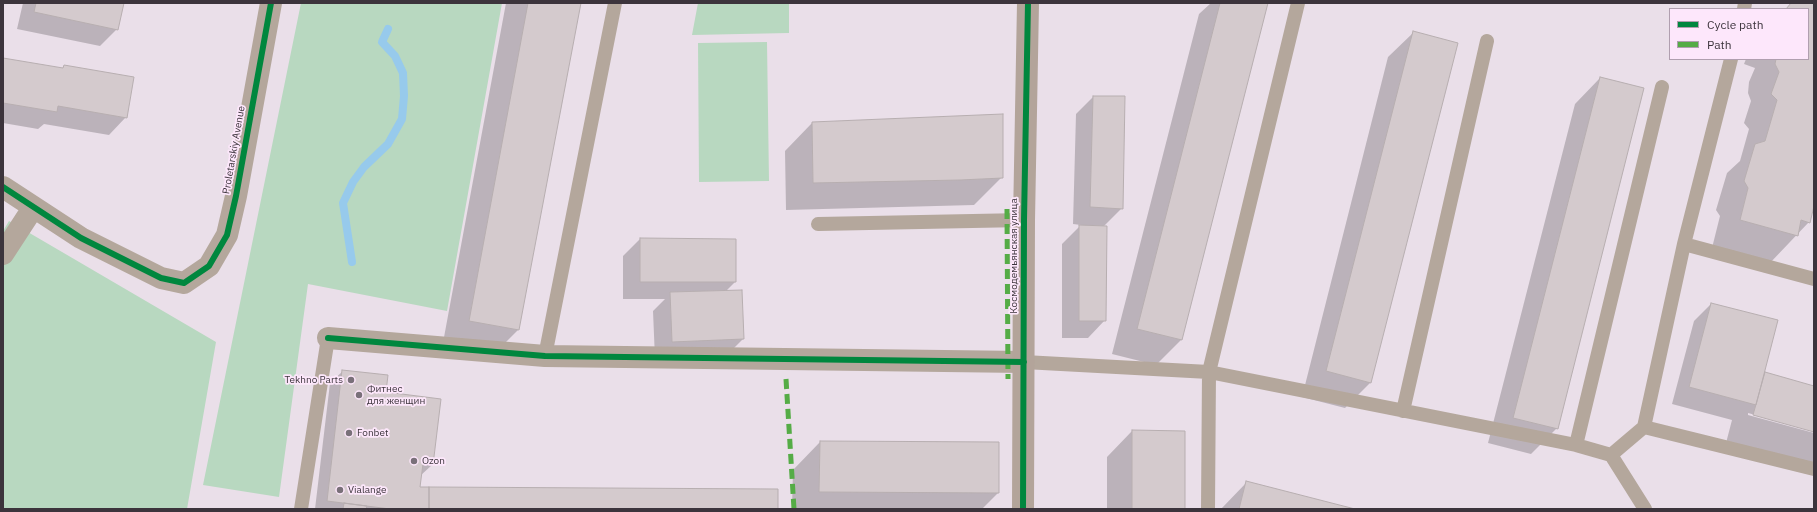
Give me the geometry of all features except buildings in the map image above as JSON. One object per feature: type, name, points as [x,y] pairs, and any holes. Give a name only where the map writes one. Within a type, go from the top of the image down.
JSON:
[{"type":"street","name":"Proletarskiy Avenue","points":[[33,208],[81,238],[161,278],[184,283],[209,266],[227,234],[236,196],[271,3]]},
{"type":"street","name":"Космодемьянская улица","points":[[1023,509],[1024,220],[1028,3]]},
{"type":"street","points":[[3,187],[33,208],[3,254]]},
{"type":"street","points":[[328,338],[545,356],[1024,362]]},
{"type":"lane","points":[[545,356],[616,3]]},
{"type":"lane","points":[[1208,509],[1208,372],[1298,3]]},
{"type":"lane","points":[[1403,411],[1487,41]]},
{"type":"lane","points":[[1611,455],[1644,427],[1684,244],[1731,60]]},
{"type":"lane","points":[[1576,445],[1662,87]]},
{"type":"lane","points":[[818,224],[1024,220]]},
{"type":"lane","points":[[1684,244],[1814,279]]},
{"type":"lane","points":[[301,509],[328,338]]},
{"type":"lane","points":[[1024,362],[1208,372],[1576,445],[1611,455],[1645,509]]},
{"type":"lane","points":[[1644,427],[1814,469]]},
{"type":"green space","points":[[301,3],[502,3],[447,311],[308,284],[279,497],[203,485]]},
{"type":"green space","points":[[698,3],[789,3],[789,33],[692,35]]},
{"type":"green space","points":[[767,42],[769,181],[699,182],[698,43]]},
{"type":"green space","points":[[9,221],[216,342],[187,509],[3,509],[3,231]]},
{"type":"waterway","points":[[352,262],[343,203],[353,182],[364,167],[388,144],[402,119],[404,96],[403,73],[395,56],[382,42],[388,29]]},
{"type":"marked path","points":[[1007,209],[1008,379]]},
{"type":"marked path","points":[[786,379],[794,509]]},
{"type":"cycle path","points":[[3,187],[81,238],[161,278],[184,283],[209,266],[227,235],[236,196],[271,3]]},
{"type":"cycle path","points":[[1023,509],[1024,220],[1028,3]]},
{"type":"cycle path","points":[[328,338],[545,356],[1024,362]]},
{"type":"place","name":"Tekhno Parts","points":[[351,380]]},
{"type":"place","name":"Фитнес для женщин","points":[[359,395]]},
{"type":"place","name":"Fonbet","points":[[349,433]]},
{"type":"place","name":"Ozon","points":[[414,461]]},
{"type":"place","name":"Vialange","points":[[340,490]]}]
